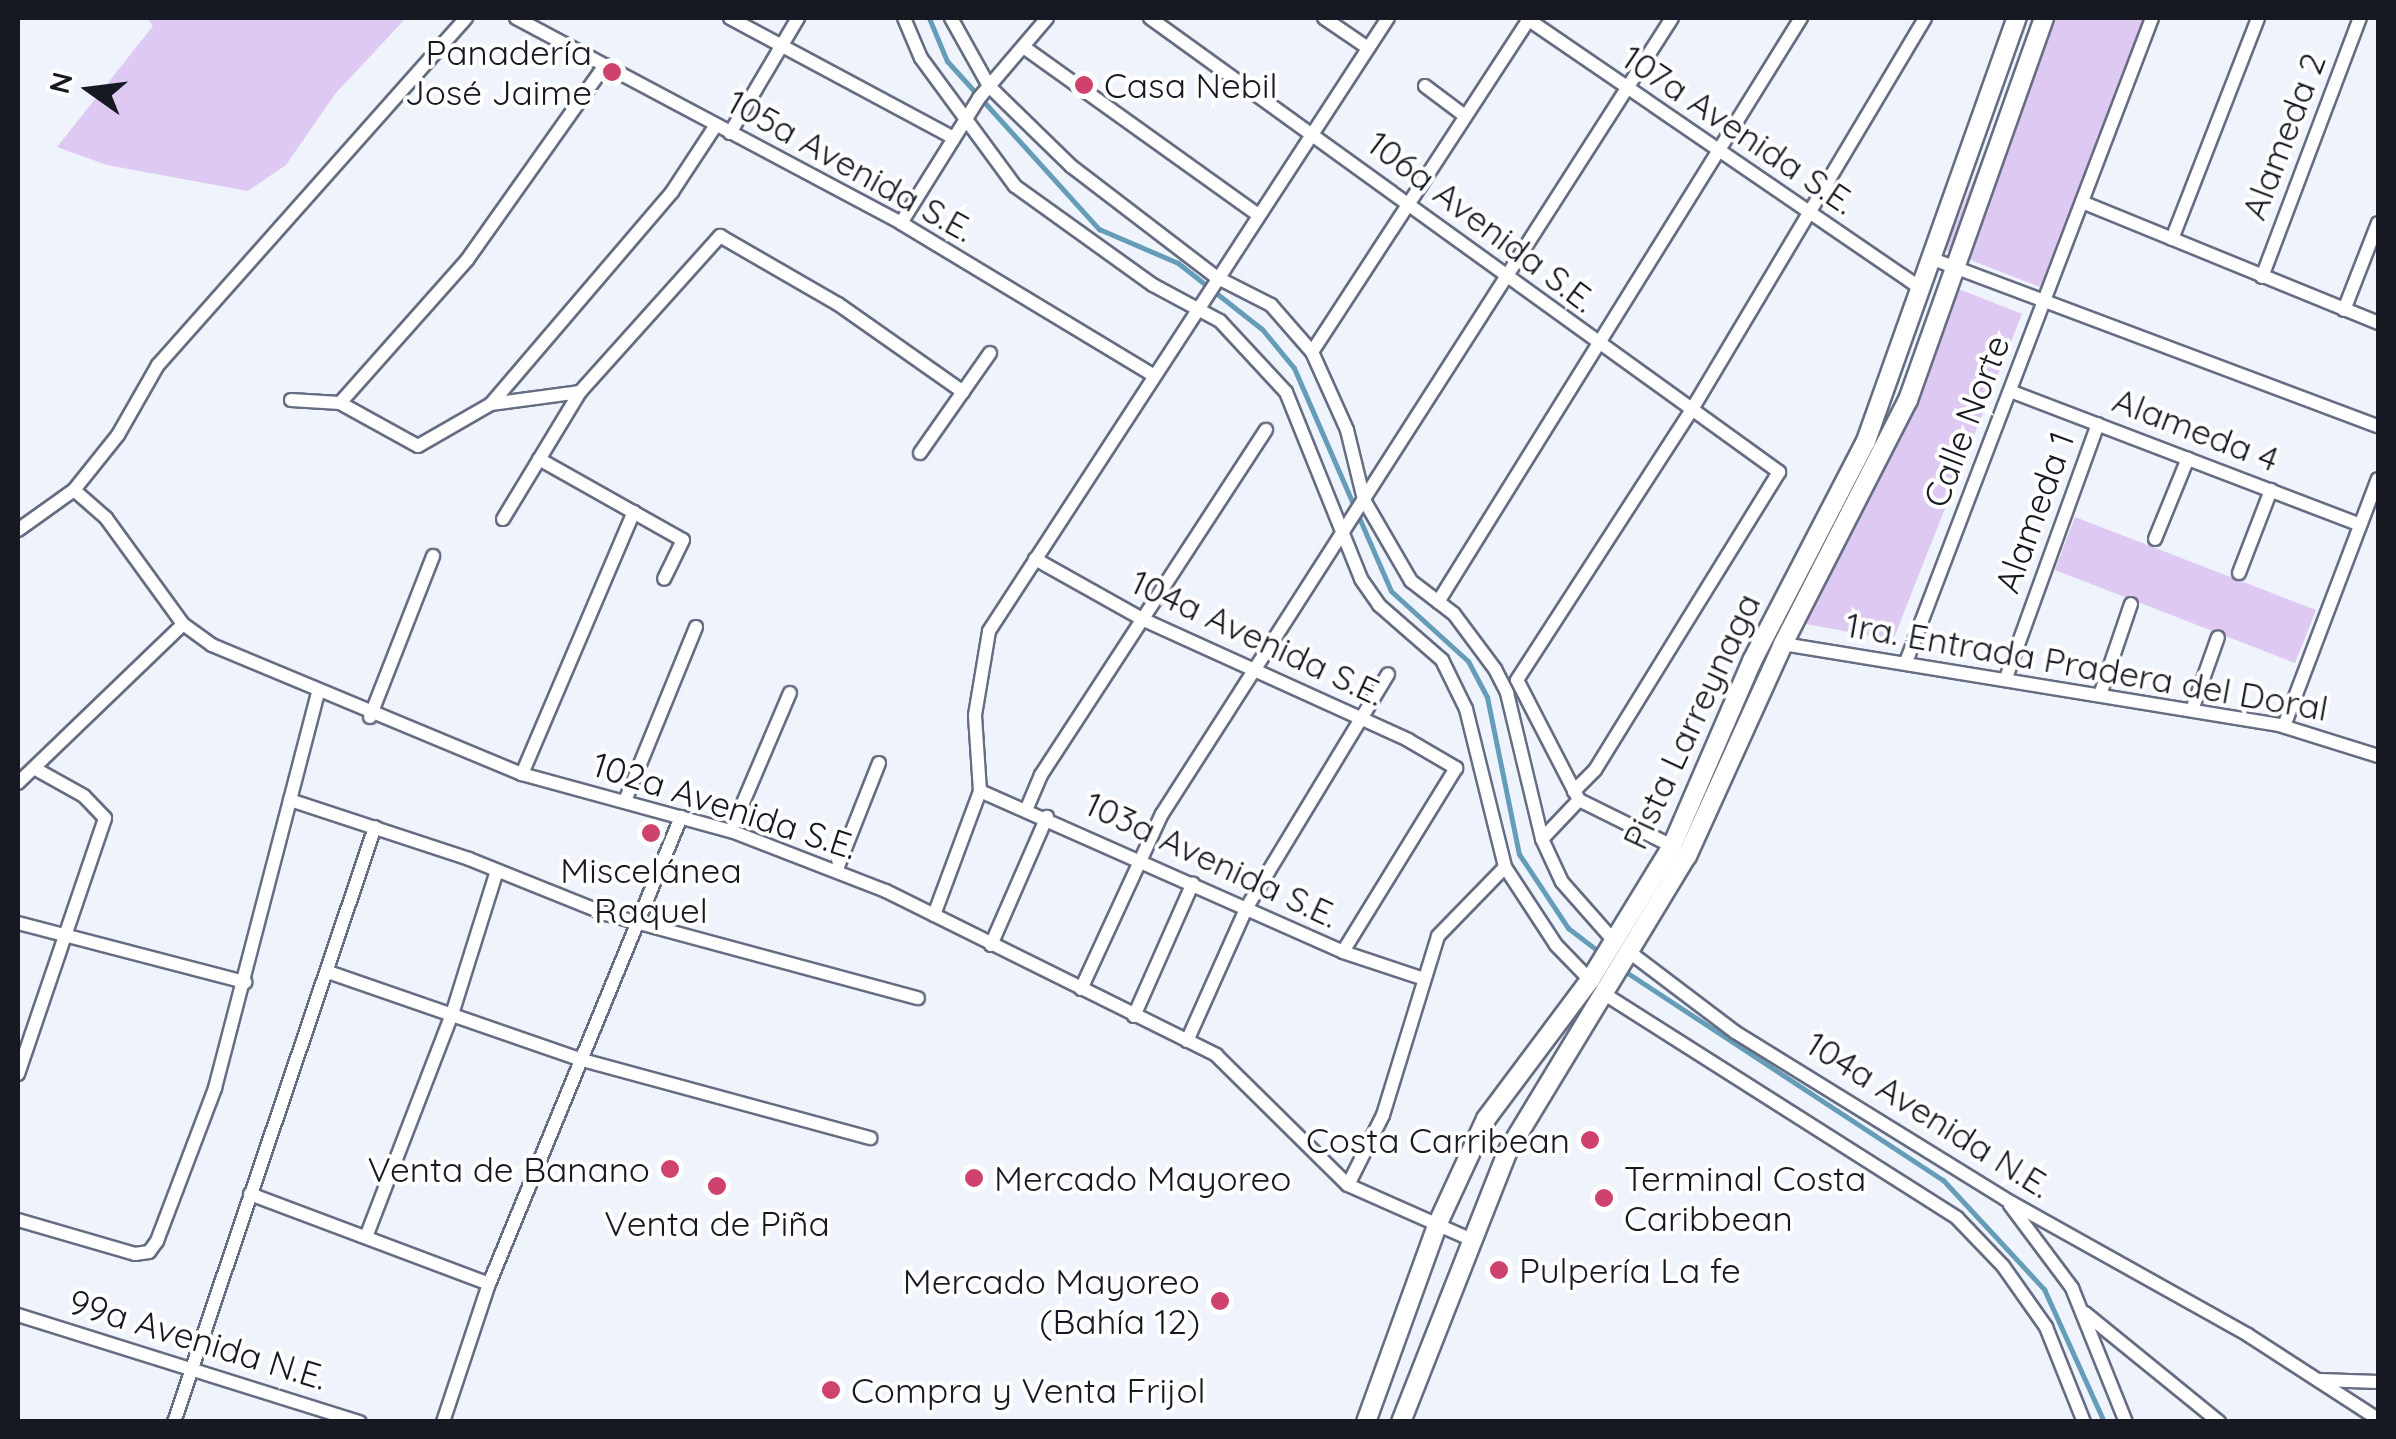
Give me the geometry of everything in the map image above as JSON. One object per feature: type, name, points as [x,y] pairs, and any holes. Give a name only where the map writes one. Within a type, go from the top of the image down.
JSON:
[{"type":"main road","name":"Pista Larreynaga","points":[[1366,1422],[1438,1223],[1486,1118],[1592,977],[1672,846],[1752,661],[1866,441],[2017,18]]},
{"type":"main road","name":"Pista Larreynaga","points":[[1402,1422],[1470,1239],[1508,1151],[1631,956],[1687,856],[1783,644],[1908,400],[1952,266],[2044,18]]},
{"type":"street","points":[[18,530],[74,490],[118,435],[158,364],[466,18]]},
{"type":"street","name":"105a Avenida S.E.","points":[[516,18],[901,224],[1153,374]]},
{"type":"street","points":[[730,18],[954,138]]},
{"type":"street","points":[[730,133],[798,18]]},
{"type":"street","points":[[904,18],[921,58],[1016,186],[1061,224],[1153,286],[1200,303],[1252,348],[1286,392],[1350,524],[1379,605],[1442,660],[1466,710],[1506,867],[1556,945],[1592,977]]},
{"type":"street","points":[[951,18],[989,86],[1128,215],[1214,280],[1271,305],[1312,352],[1347,430],[1364,500],[1411,580],[1438,602],[1495,669],[1507,694],[1542,839],[1562,882],[1613,943]]},
{"type":"street","points":[[901,224],[964,120],[1046,18]]},
{"type":"street","name":"106a Avenida S.E.","points":[[1150,18],[1313,131],[1506,280],[1779,472],[1691,620],[1576,796]]},
{"type":"street","points":[[1324,18],[1368,48]]},
{"type":"street","points":[[934,914],[980,791],[975,715],[989,631],[1388,18]]},
{"type":"street","points":[[1312,352],[1528,18]]},
{"type":"street","name":"107a Avenida S.E.","points":[[1528,18],[1626,91],[1920,288]]},
{"type":"street","points":[[1081,990],[1162,814],[1672,18]]},
{"type":"street","points":[[1438,602],[1601,348],[1801,18]]},
{"type":"street","name":"Calle Norte","points":[[1906,662],[2152,18]]},
{"type":"street","points":[[2172,239],[2258,18]]},
{"type":"street","name":"Alameda 2","points":[[2262,277],[2360,18]]},
{"type":"street","points":[[1517,680],[1690,412],[1812,213],[1922,19]]},
{"type":"street","points":[[1024,48],[1257,214]]},
{"type":"street","points":[[340,403],[467,260],[605,65]]},
{"type":"street","points":[[1425,86],[1465,116]]},
{"type":"street","points":[[291,400],[340,403],[418,446],[490,404],[672,192],[716,125]]},
{"type":"street","points":[[2082,202],[2378,323]]},
{"type":"street","points":[[2344,310],[2378,223]]},
{"type":"street","points":[[503,519],[580,392],[720,236],[838,304],[962,392]]},
{"type":"street","points":[[1930,258],[2046,298],[2378,426]]},
{"type":"street","points":[[920,454],[990,352]]},
{"type":"street","name":"Alameda 4","points":[[2010,391],[2360,525]]},
{"type":"street","points":[[490,404],[580,392]]},
{"type":"street","name":"Alameda 1","points":[[2006,678],[2098,424]]},
{"type":"street","points":[[1027,808],[1041,775],[1266,430]]},
{"type":"street","points":[[2155,539],[2188,458]]},
{"type":"street","points":[[539,459],[683,540],[664,579]]},
{"type":"street","points":[[2284,726],[2378,479]]},
{"type":"street","name":"102a Avenida S.E.","points":[[74,490],[106,518],[183,624],[212,645],[370,716],[522,774],[731,831],[836,869],[934,914],[1236,1069],[1348,1184],[1470,1239]]},
{"type":"street","points":[[2239,573],[2271,490]]},
{"type":"street","points":[[522,774],[634,512]]},
{"type":"street","points":[[370,716],[433,556]]},
{"type":"street","name":"104a Avenida S.E.","points":[[1035,559],[1144,620],[1360,718],[1456,768],[1344,952]]},
{"type":"street","points":[[2100,694],[2131,604]]},
{"type":"street","points":[[18,784],[183,624]]},
{"type":"street","points":[[625,801],[696,627]]},
{"type":"street","points":[[2192,710],[2218,637]]},
{"type":"street","name":"1ra. Entrada Pradera del Doral","points":[[1783,644],[2284,726],[2378,754]]},
{"type":"street","points":[[1495,669],[1517,680],[1576,796],[1672,846]]},
{"type":"street","points":[[1188,1041],[1246,907],[1388,674]]},
{"type":"street","points":[[18,1220],[134,1254],[149,1252],[215,1088],[318,692]]},
{"type":"street","points":[[731,831],[790,693]]},
{"type":"street","points":[[836,869],[879,762]]},
{"type":"street","points":[[18,1074],[105,818],[84,796],[34,768]]},
{"type":"street","name":"103a Avenida S.E.","points":[[980,791],[1047,816],[1344,952],[1420,978]]},
{"type":"street","points":[[1542,839],[1576,796]]},
{"type":"street","points":[[290,800],[640,921],[918,998]]},
{"type":"street","points":[[991,944],[1047,816]]},
{"type":"street","points":[[442,1422],[489,1284],[681,817]]},
{"type":"street","points":[[174,1422],[374,827]]},
{"type":"street","points":[[1348,1184],[1383,1115],[1420,978],[1456,912],[1506,867]]},
{"type":"street","points":[[366,1237],[452,1011],[496,874]]},
{"type":"street","points":[[1134,1016],[1193,883]]},
{"type":"street","points":[[18,923],[245,982]]},
{"type":"street","name":"104a Avenida N.E.","points":[[1631,956],[1735,1032],[1887,1120],[2005,1199],[2320,1380]]},
{"type":"street","points":[[328,972],[452,1011],[579,1059],[870,1138]]},
{"type":"street","points":[[1608,992],[1944,1207],[2003,1266],[2046,1327],[2084,1422]]},
{"type":"street","points":[[250,1194],[489,1284]]},
{"type":"street","points":[[2005,1199],[2084,1312],[2126,1422]]},
{"type":"street","points":[[2084,1312],[2219,1422]]},
{"type":"street","name":"99a Avenida N.E.","points":[[18,1315],[190,1365],[360,1422]]},
{"type":"street","points":[[2320,1380],[2378,1382]]},
{"type":"street","points":[[2320,1380],[2378,1419]]},
{"type":"shaded area","points":[[147,18],[406,18],[335,94],[286,165],[248,191],[107,165],[57,147],[153,26]]},
{"type":"shaded area","points":[[2039,18],[2144,18],[2040,287],[1945,250]]},
{"type":"shaded area","points":[[1956,288],[2022,314],[1893,640],[1806,624],[1917,402]]},
{"type":"shaded area","points":[[2075,517],[2316,610],[2295,663],[2055,570]]},
{"type":"waterway","points":[[929,18],[947,61],[1099,229],[1178,263],[1262,329],[1294,368],[1391,591],[1468,661],[1487,697],[1519,854],[1568,928],[1602,954]]},
{"type":"waterway","points":[[1623,970],[1943,1180],[2044,1289],[2104,1422]]},
{"type":"place","name":"Panadería José Jaime","points":[[612,72]]},
{"type":"place","name":"Casa Nebil","points":[[1084,85]]},
{"type":"place","name":"Miscelánea Raquel","points":[[651,833]]},
{"type":"place","name":"Costa Carribean","points":[[1590,1140]]},
{"type":"place","name":"Venta de Banano","points":[[670,1169]]},
{"type":"place","name":"Mercado Mayoreo","points":[[974,1178]]},
{"type":"place","name":"Venta de Piña","points":[[717,1186]]},
{"type":"place","name":"Terminal Costa Caribbean","points":[[1604,1198]]},
{"type":"place","name":"Pulpería La fe","points":[[1499,1270]]},
{"type":"place","name":"Mercado Mayoreo (Bahía 12)","points":[[1220,1301]]},
{"type":"place","name":"Compra y Venta Frijol","points":[[831,1390]]}]
